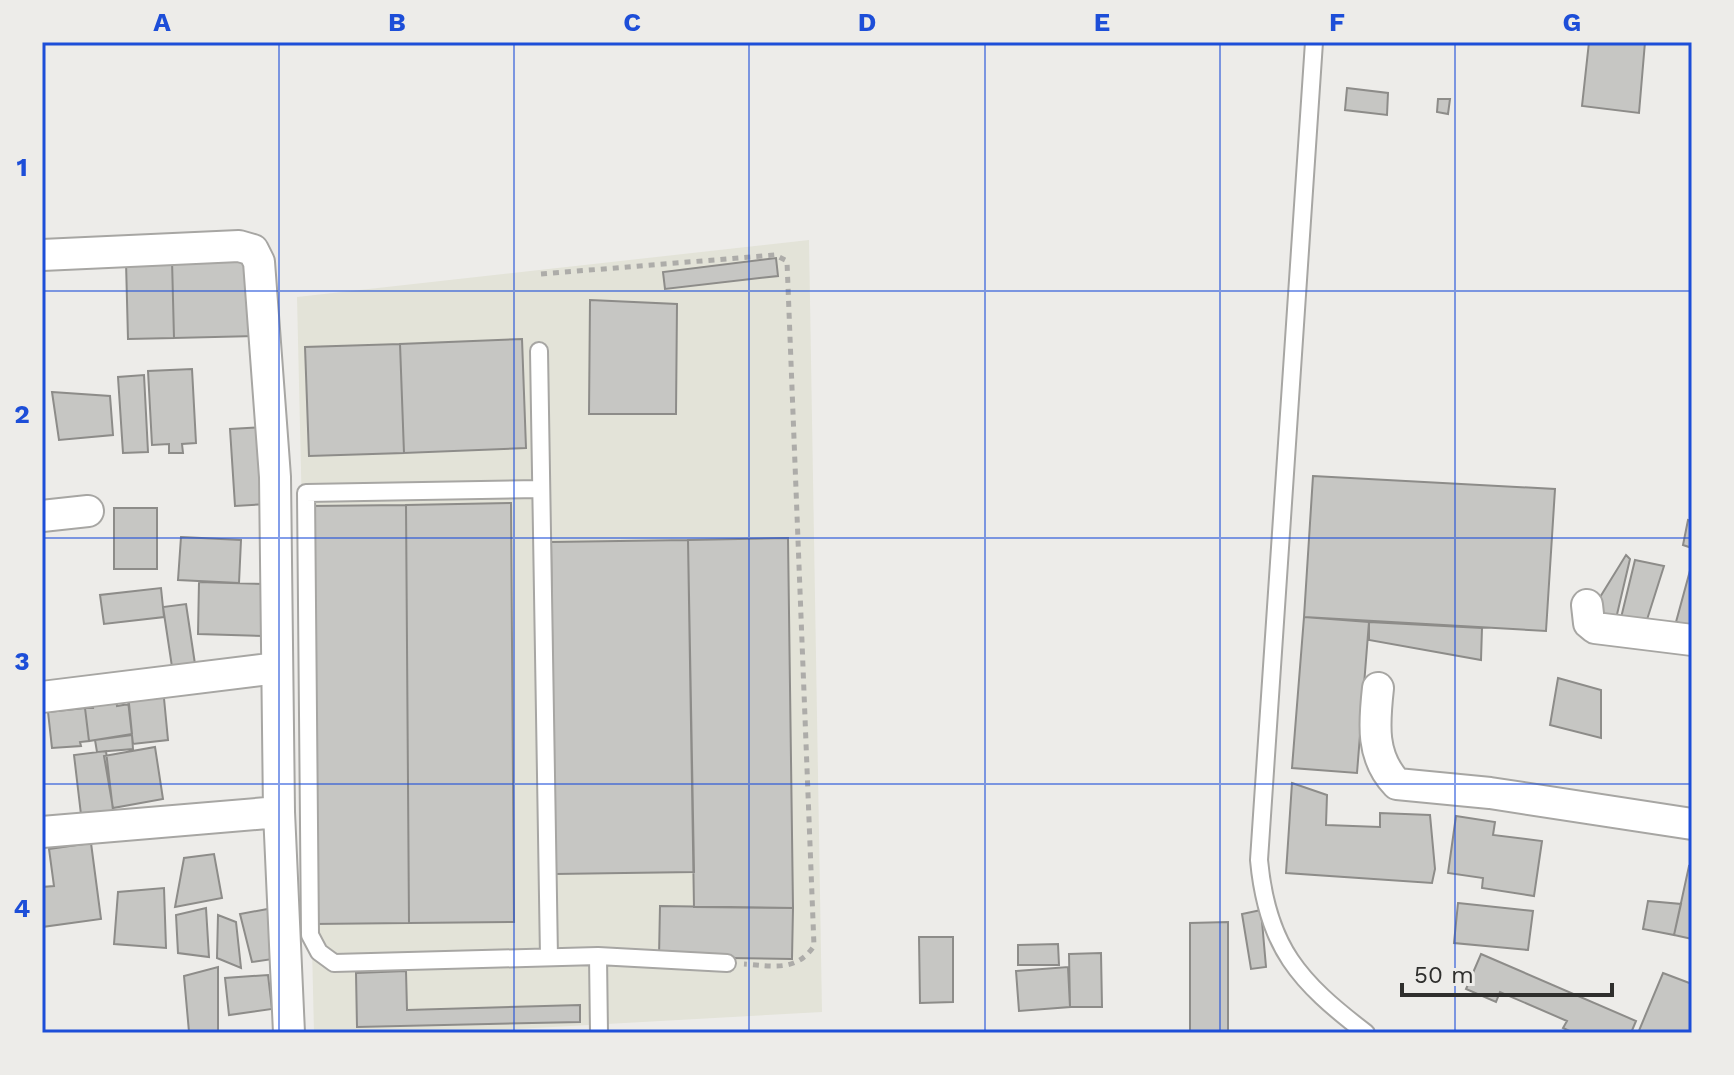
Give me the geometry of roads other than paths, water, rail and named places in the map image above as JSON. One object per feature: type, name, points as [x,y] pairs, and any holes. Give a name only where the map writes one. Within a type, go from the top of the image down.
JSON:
[{"type":"street","points":[[42,255],[239,246],[253,250],[259,262],[275,477],[279,812],[289,1033]]},
{"type":"street","points":[[42,516],[88,511]]},
{"type":"street","points":[[1587,605],[1589,623],[1595,628],[1692,640]]},
{"type":"street","points":[[42,697],[277,668]]},
{"type":"street","points":[[1378,688],[1375,723],[1378,756],[1385,772],[1397,784],[1490,793],[1692,824]]},
{"type":"street","points":[[42,832],[279,812]]},
{"type":"lane","points":[[1314,42],[1259,860],[1262,894],[1270,921],[1301,978],[1366,1033]]},
{"type":"lane","points":[[539,351],[549,957]]},
{"type":"lane","points":[[540,489],[306,493],[310,935],[319,952],[334,963],[598,956],[727,963]]},
{"type":"lane","points":[[598,956],[599,1033]]}]
